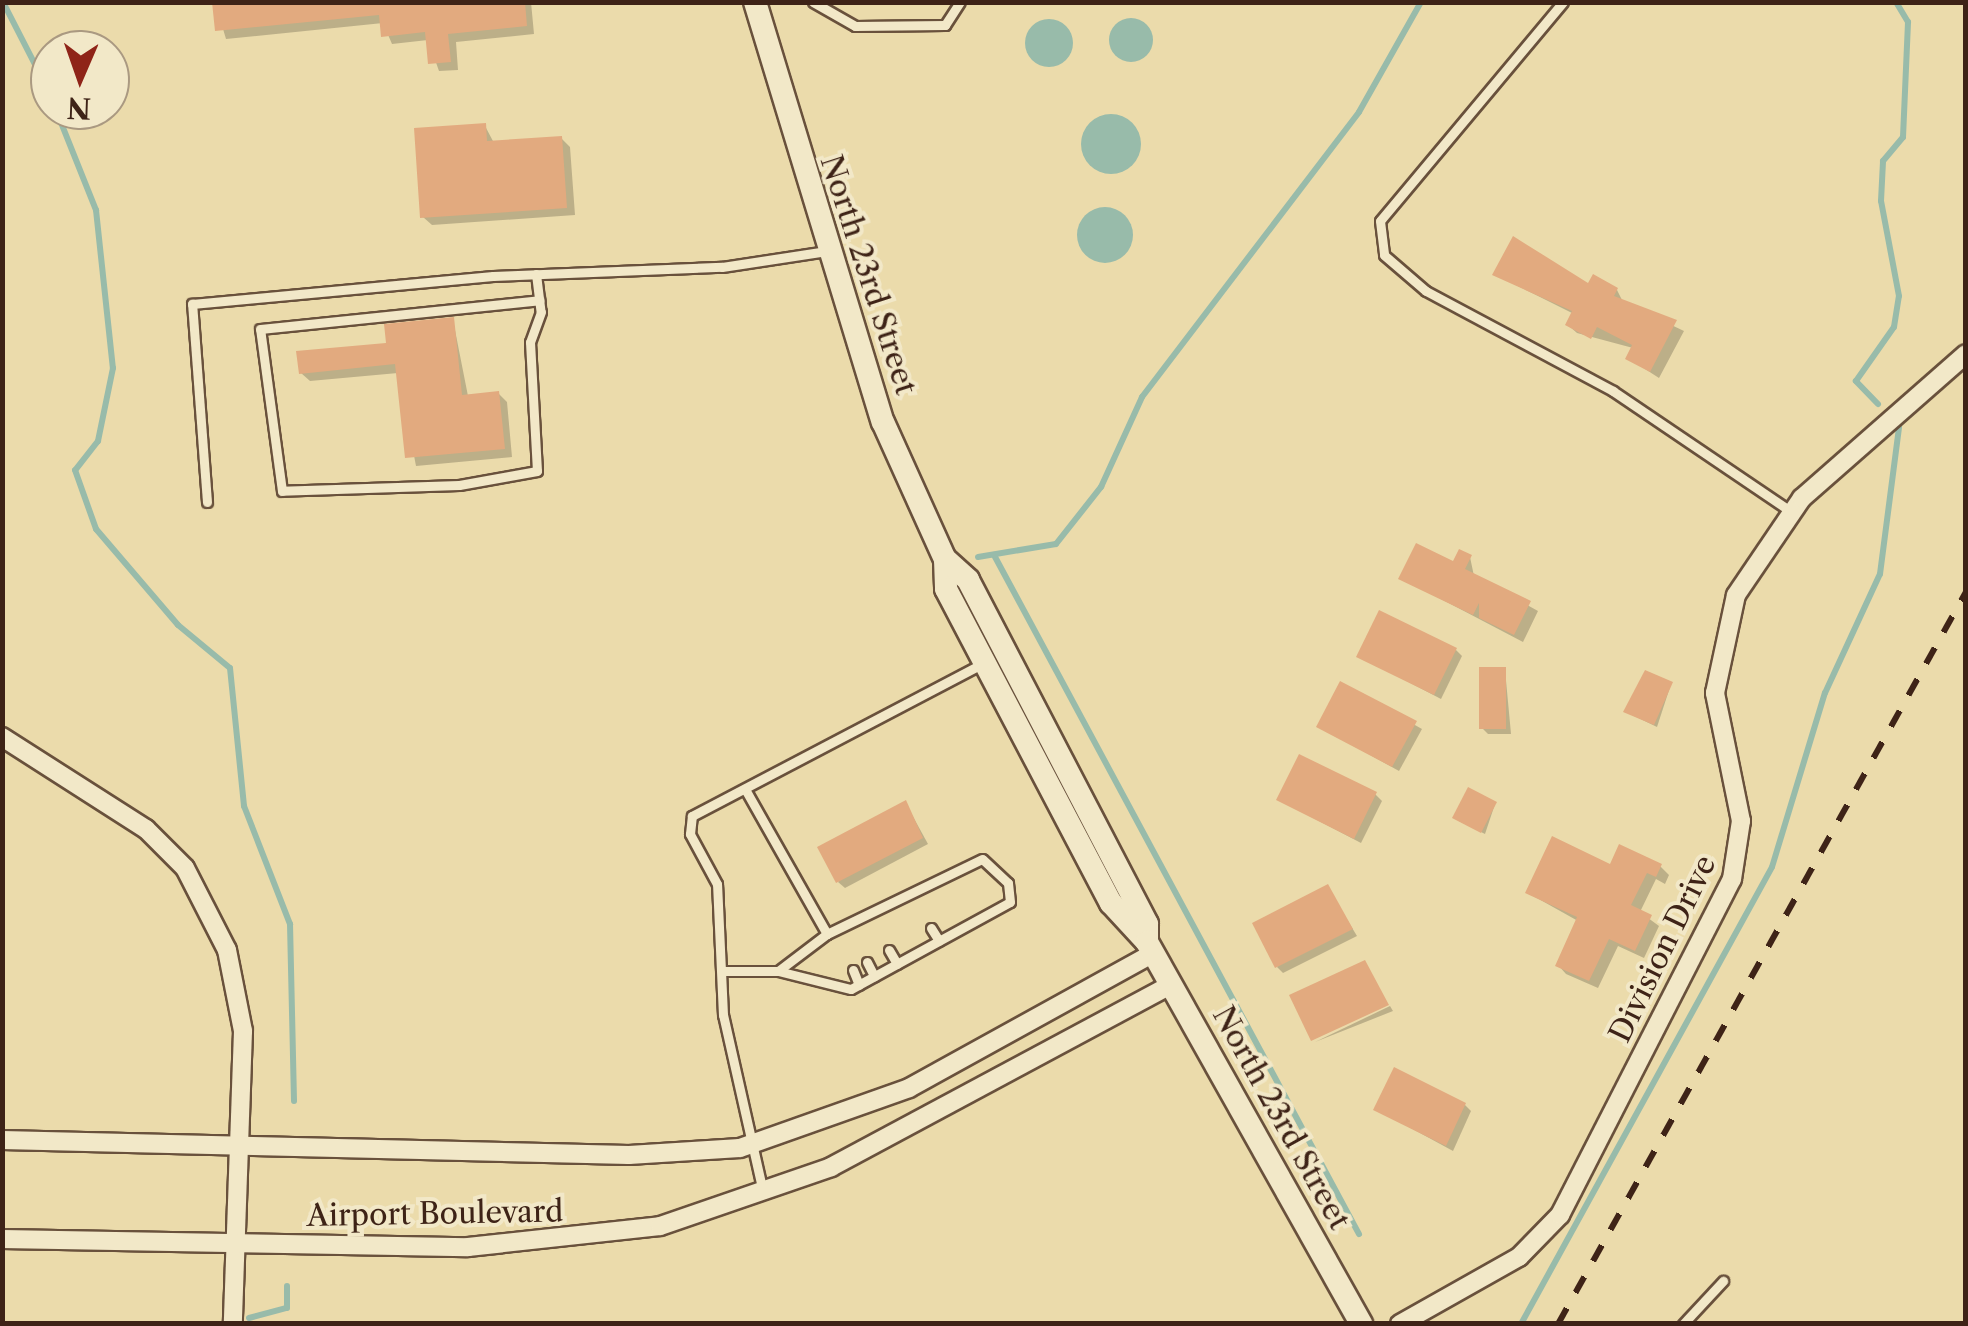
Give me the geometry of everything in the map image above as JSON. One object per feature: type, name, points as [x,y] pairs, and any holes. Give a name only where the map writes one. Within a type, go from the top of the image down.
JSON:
[{"type":"main road","name":"North 23rd Street","points":[[755,2],[883,422],[944,559],[946,589],[1111,903],[1130,934],[1151,947]]},
{"type":"main road","name":"North 23rd Street","points":[[944,559],[968,580],[1147,924],[1151,947],[1361,1324]]},
{"type":"street","name":"Division Drive","points":[[1400,1324],[1519,1257],[1554,1224],[1726,894],[1741,822],[1715,694],[1720,642],[1754,560],[1790,511],[1966,354]]},
{"type":"street","points":[[2,737],[146,829],[214,918],[243,1032],[233,1324]]},
{"type":"street","name":"Airport Boulevard","points":[[2,1140],[630,1155],[751,1146],[910,1088],[1151,947]]},
{"type":"street","name":"Airport Boulevard","points":[[2,1239],[235,1244],[556,1241],[660,1226],[764,1194],[868,1150],[1172,984]]},
{"type":"lane","points":[[812,2],[855,26],[945,24],[960,2]]},
{"type":"lane","points":[[1563,2],[1380,221],[1384,255],[1426,291],[1613,391],[1790,511]]},
{"type":"lane","points":[[206,502],[192,304],[536,274],[722,268],[829,250]]},
{"type":"lane","points":[[536,274],[539,300],[530,342],[537,471],[458,484],[282,491],[260,328],[539,300]]},
{"type":"lane","points":[[764,1194],[723,1014],[725,971],[716,884],[690,834],[692,816],[984,664]]},
{"type":"lane","points":[[745,788],[842,948]]},
{"type":"lane","points":[[725,971],[778,971],[823,989],[860,984],[1010,902],[1008,883],[995,863],[972,863],[832,935],[778,971]]},
{"type":"lane","points":[[972,863],[979,877]]},
{"type":"lane","points":[[956,872],[963,885]]},
{"type":"lane","points":[[934,884],[941,897]]},
{"type":"lane","points":[[913,894],[920,908]]},
{"type":"lane","points":[[990,898],[996,910]]},
{"type":"lane","points":[[891,906],[898,919]]},
{"type":"lane","points":[[973,906],[979,919]]},
{"type":"lane","points":[[872,916],[878,930]]},
{"type":"lane","points":[[953,917],[960,929]]},
{"type":"lane","points":[[850,928],[856,940]]},
{"type":"lane","points":[[931,928],[938,941]]},
{"type":"lane","points":[[910,941],[917,953]]},
{"type":"lane","points":[[889,950],[896,964]]},
{"type":"lane","points":[[867,962],[874,976]]},
{"type":"lane","points":[[852,970],[860,984]]},
{"type":"lane","points":[[1683,1324],[1723,1281]]},
{"type":"shaded area","points":[[1131,18],[1147,24],[1153,40],[1147,56],[1131,62],[1115,56],[1109,40],[1115,24]]},
{"type":"shaded area","points":[[1049,19],[1066,26],[1073,43],[1066,60],[1049,67],[1032,60],[1025,43],[1032,26]]},
{"type":"shaded area","points":[[1111,114],[1132,123],[1141,144],[1132,165],[1111,174],[1090,165],[1081,144],[1090,123]]},
{"type":"shaded area","points":[[1105,207],[1125,215],[1133,235],[1125,255],[1105,263],[1085,255],[1077,235],[1085,215]]},
{"type":"building","points":[[212,2],[525,2],[527,26],[448,34],[451,62],[428,64],[425,32],[381,37],[379,15],[215,31]]},
{"type":"building","points":[[486,123],[487,141],[562,136],[567,208],[420,218],[414,128]]},
{"type":"building","points":[[1513,236],[1588,283],[1593,274],[1618,288],[1614,296],[1677,320],[1650,372],[1625,359],[1632,345],[1597,327],[1591,339],[1565,325],[1572,311],[1492,275]]},
{"type":"building","points":[[454,317],[462,395],[499,391],[505,449],[405,458],[395,364],[299,374],[296,351],[386,343],[384,324]]},
{"type":"building","points":[[1416,543],[1453,561],[1459,549],[1472,555],[1465,569],[1531,601],[1514,635],[1479,618],[1479,603],[1473,615],[1398,579]]},
{"type":"building","points":[[1379,610],[1457,648],[1434,695],[1356,657]]},
{"type":"building","points":[[1479,667],[1506,667],[1506,729],[1479,729]]},
{"type":"building","points":[[1645,670],[1673,682],[1654,725],[1623,712]]},
{"type":"building","points":[[1340,681],[1417,721],[1392,767],[1316,727]]},
{"type":"building","points":[[1299,754],[1377,792],[1354,839],[1276,800]]},
{"type":"building","points":[[1468,787],[1497,802],[1481,833],[1452,818]]},
{"type":"building","points":[[906,800],[923,838],[836,883],[817,847]]},
{"type":"building","points":[[1552,836],[1610,864],[1619,844],[1662,864],[1656,877],[1647,873],[1631,905],[1652,915],[1635,951],[1609,939],[1589,981],[1555,966],[1577,917],[1525,893]]},
{"type":"building","points":[[1328,884],[1353,929],[1275,968],[1252,923]]},
{"type":"building","points":[[1365,960],[1389,1005],[1311,1041],[1289,995]]},
{"type":"building","points":[[1394,1067],[1466,1103],[1446,1146],[1373,1110]]},
{"type":"waterway","points":[[3,2],[30,55]]},
{"type":"waterway","points":[[978,557],[1056,544],[1101,487],[1142,397],[1359,112],[1421,2]]},
{"type":"waterway","points":[[1878,404],[1856,381],[1894,327],[1899,296],[1881,201],[1883,161],[1903,137],[1908,22],[1896,2]]},
{"type":"waterway","points":[[64,130],[96,210],[113,368],[98,441],[75,470],[96,529],[178,625],[230,668],[244,806],[290,924],[294,1101]]},
{"type":"waterway","points":[[1521,1324],[1772,867],[1825,693],[1880,574],[1899,427]]},
{"type":"waterway","points":[[994,555],[1359,1234]]},
{"type":"waterway","points":[[249,1318],[287,1308],[287,1286]]},
{"type":"railway","points":[[1558,1324],[1966,592]]}]
